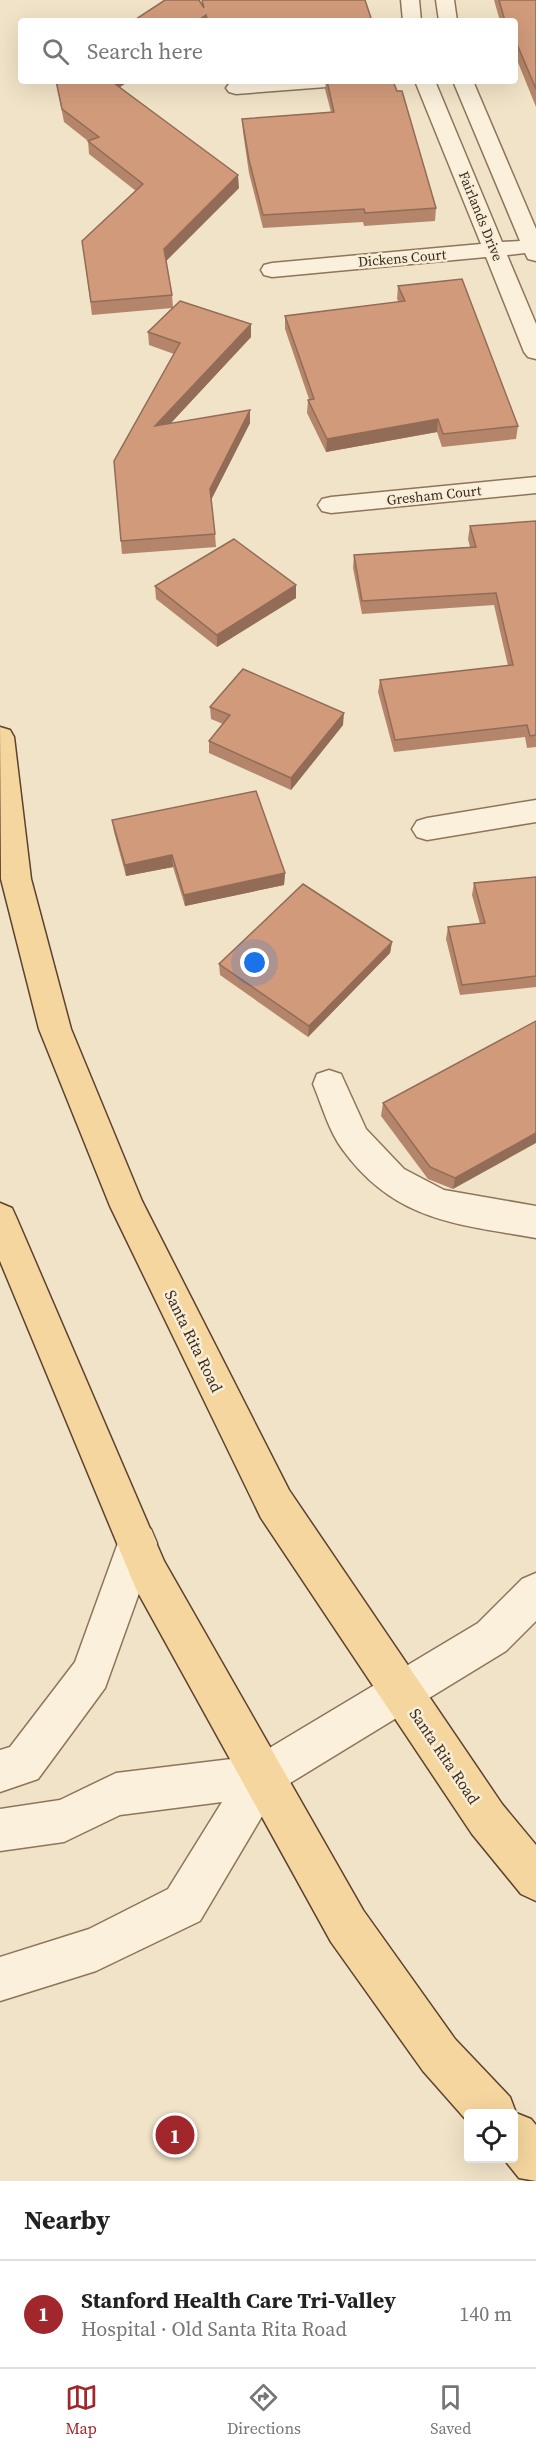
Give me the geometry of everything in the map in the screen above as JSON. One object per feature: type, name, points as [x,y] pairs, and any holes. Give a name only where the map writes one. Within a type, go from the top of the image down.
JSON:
[{"type":"main road","name":"Santa Rita Road","points":[[0,737],[16,879],[55,1029],[128,1206],[275,1504],[487,1819],[536,1879]]},
{"type":"main road","points":[[3,1236],[150,1575],[347,1926],[439,2055],[488,2109]]},
{"type":"main road","points":[[518,2141],[536,2161]]},
{"type":"street","points":[[410,0],[412,18]]},
{"type":"street","points":[[445,0],[448,18]]},
{"type":"street","points":[[236,88],[287,84]]},
{"type":"street","name":"Fairlands Drive","points":[[426,84],[536,352]]},
{"type":"street","points":[[464,84],[534,250]]},
{"type":"street","name":"Dickens Court","points":[[272,270],[494,249],[534,250]]},
{"type":"street","name":"Gresham Court","points":[[331,505],[536,485]]},
{"type":"street","points":[[427,829],[536,811]]},
{"type":"street","points":[[329,1084],[354,1139],[392,1180],[440,1205],[536,1222]]},
{"type":"street","points":[[0,1771],[23,1764],[91,1674],[137,1543]]},
{"type":"street","points":[[0,1830],[64,1821],[116,1794],[262,1776],[402,1693],[492,1636],[536,1593]]},
{"type":"street","points":[[0,1979],[96,1949],[184,1905],[262,1776]]},
{"type":"building","points":[[165,0],[199,0],[204,8],[202,0],[365,0],[371,18],[207,18],[206,15],[202,18],[138,18]]},
{"type":"building","points":[[499,0],[536,0],[536,89],[518,47],[518,18],[504,18]]},
{"type":"building","points":[[57,84],[115,84],[238,175],[164,249],[172,295],[91,302],[82,241],[143,184],[88,141],[99,137],[62,109]]},
{"type":"building","points":[[328,84],[394,84],[397,91],[402,91],[436,208],[365,213],[364,209],[263,215],[249,160],[242,119],[334,112]]},
{"type":"building","points":[[462,279],[518,426],[443,434],[438,419],[327,439],[308,400],[314,399],[285,316],[405,301],[398,286]]},
{"type":"building","points":[[180,301],[251,324],[155,426],[250,410],[210,489],[215,534],[121,541],[114,461],[180,343],[148,332]]},
{"type":"building","points":[[536,521],[536,735],[530,736],[527,725],[395,740],[380,680],[513,665],[496,593],[362,601],[354,555],[476,547],[470,526]]},
{"type":"building","points":[[234,539],[296,585],[217,635],[155,586]]},
{"type":"building","points":[[243,669],[344,713],[291,778],[209,741],[230,715],[210,707]]},
{"type":"building","points":[[256,791],[285,873],[184,895],[172,855],[125,865],[112,820]]},
{"type":"building","points":[[536,877],[536,976],[462,985],[448,927],[485,923],[474,883]]},
{"type":"building","points":[[303,884],[392,942],[309,1026],[219,964]]},
{"type":"building","points":[[536,1021],[536,1133],[455,1178],[430,1167],[383,1103]]},
{"type":"place","name":"Stanford Health Care Tri-Valley","points":[[175,2135]]}]
